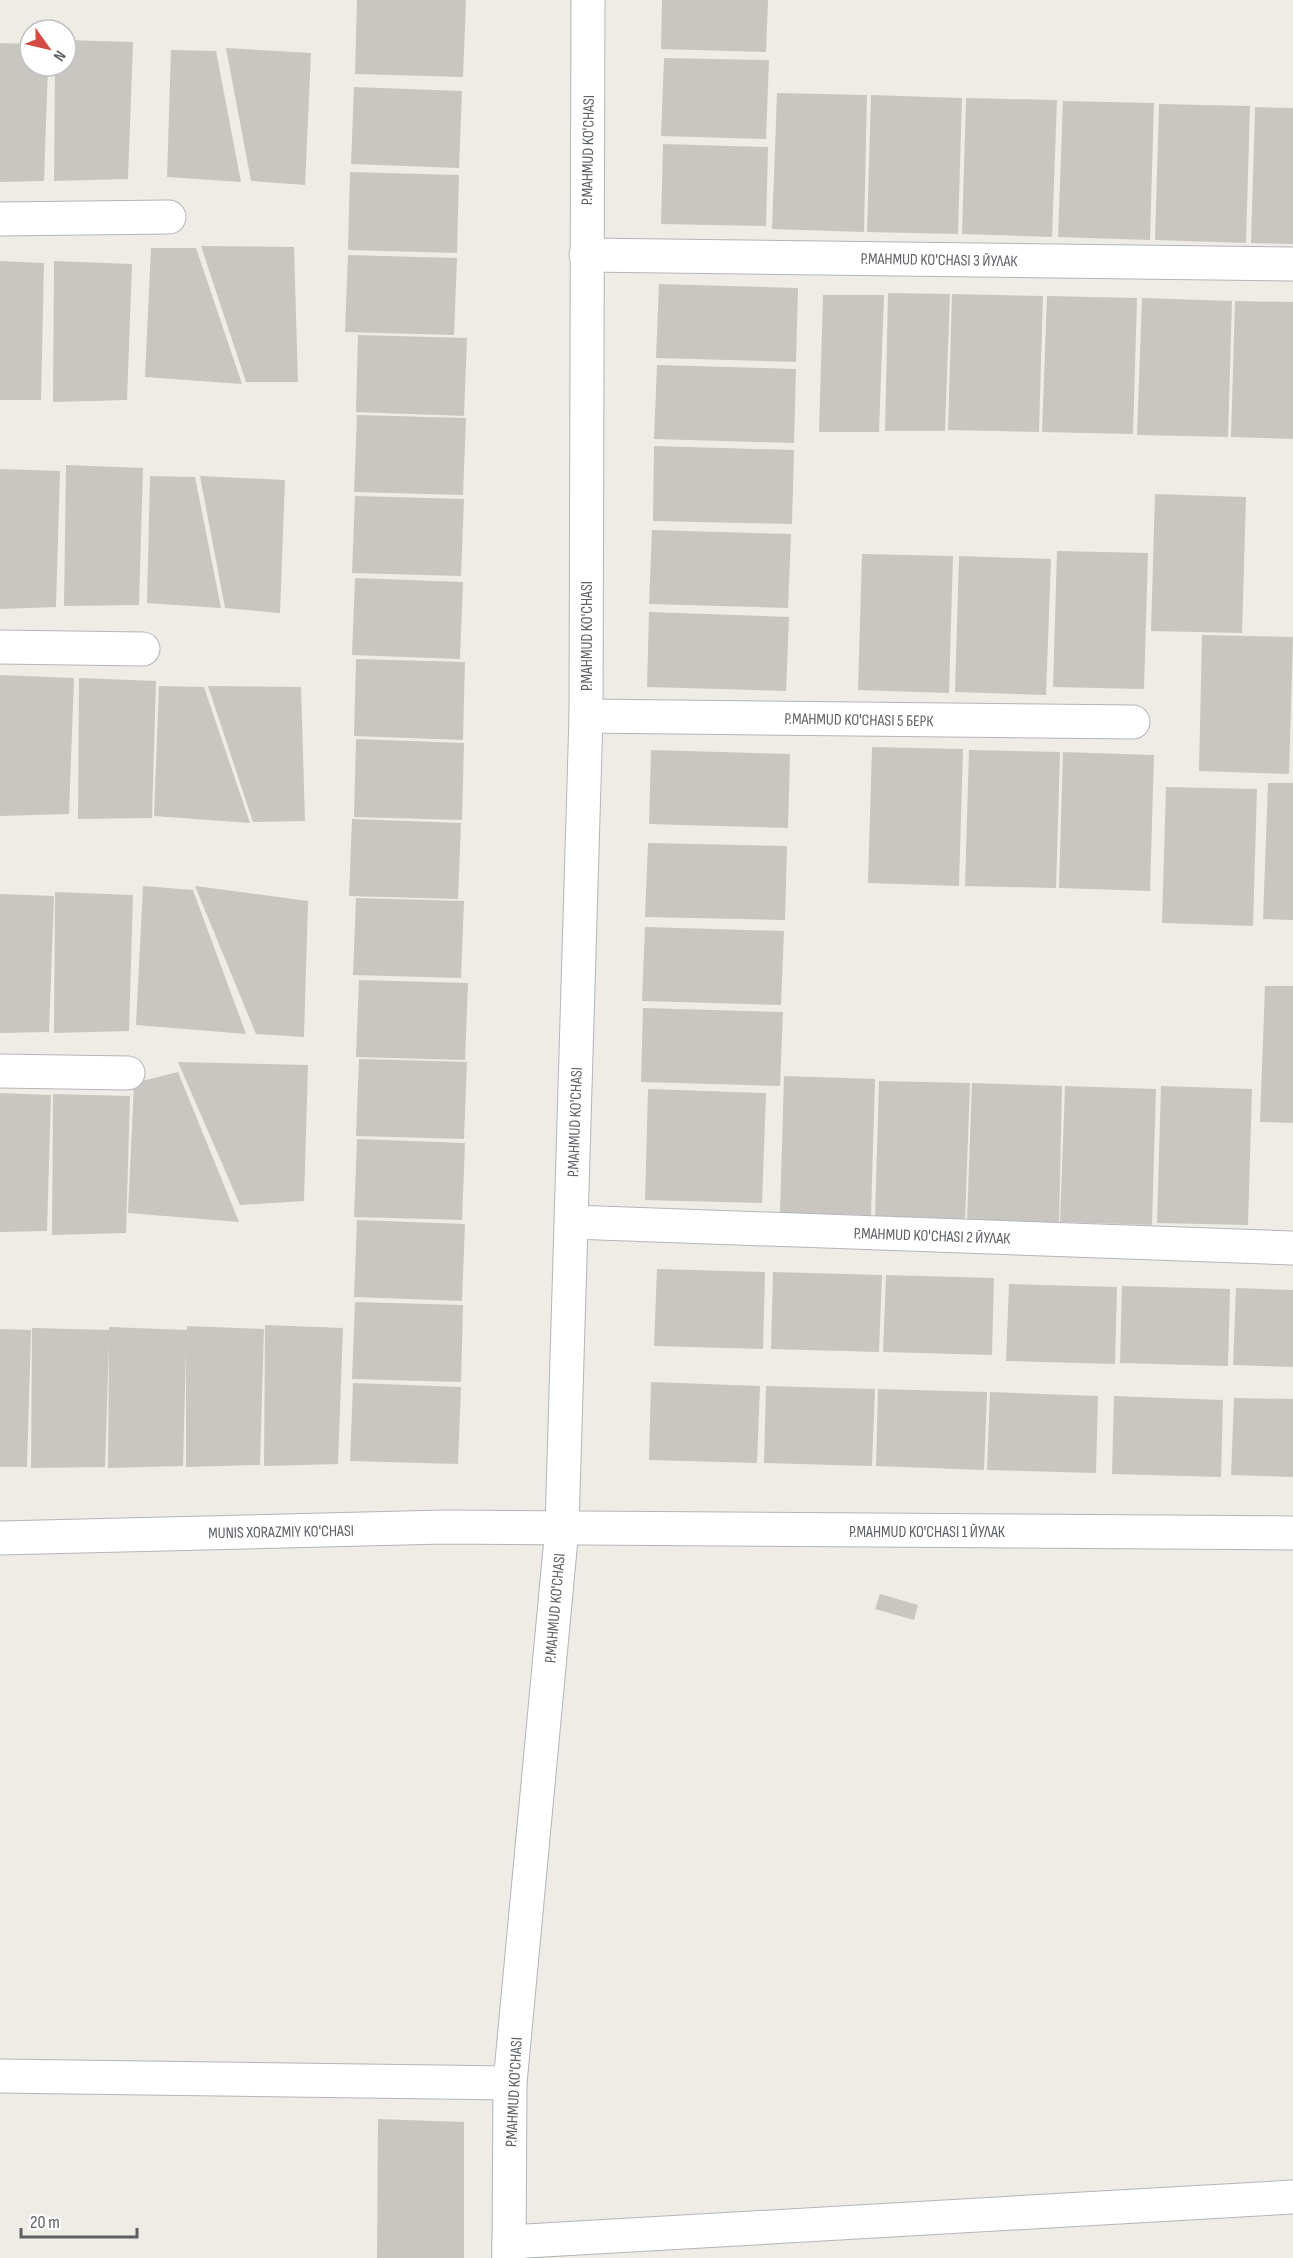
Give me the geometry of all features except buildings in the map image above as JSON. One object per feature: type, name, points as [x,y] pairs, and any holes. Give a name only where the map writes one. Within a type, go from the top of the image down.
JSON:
[{"type":"street","name":"P.MAHMUD KO'CHASI","points":[[509,2253],[510,2083],[562,1528],[586,717],[588,0]]},
{"type":"street","points":[[0,219],[170,217]]},
{"type":"street","name":"P.MAHMUD KO'CHASI 3 ЙУЛАК","points":[[586,255],[1293,264]]},
{"type":"street","points":[[0,646],[143,649]]},
{"type":"street","name":"P.MAHMUD KO'CHASI 5 БЕРК","points":[[586,717],[1133,722]]},
{"type":"street","points":[[0,1071],[128,1073]]},
{"type":"street","name":"P.MAHMUD KO'CHASI 2 ЙУЛАК","points":[[572,1222],[1293,1248]]},
{"type":"street","name":"MUNIS XORAZMIY KO'CHASI","points":[[0,1538],[444,1527],[562,1528]]},
{"type":"street","name":"P.MAHMUD KO'CHASI 1 ЙУЛАК","points":[[562,1528],[1293,1533]]},
{"type":"street","points":[[0,2076],[510,2083]]},
{"type":"street","points":[[509,2253],[1293,2197]]}]
